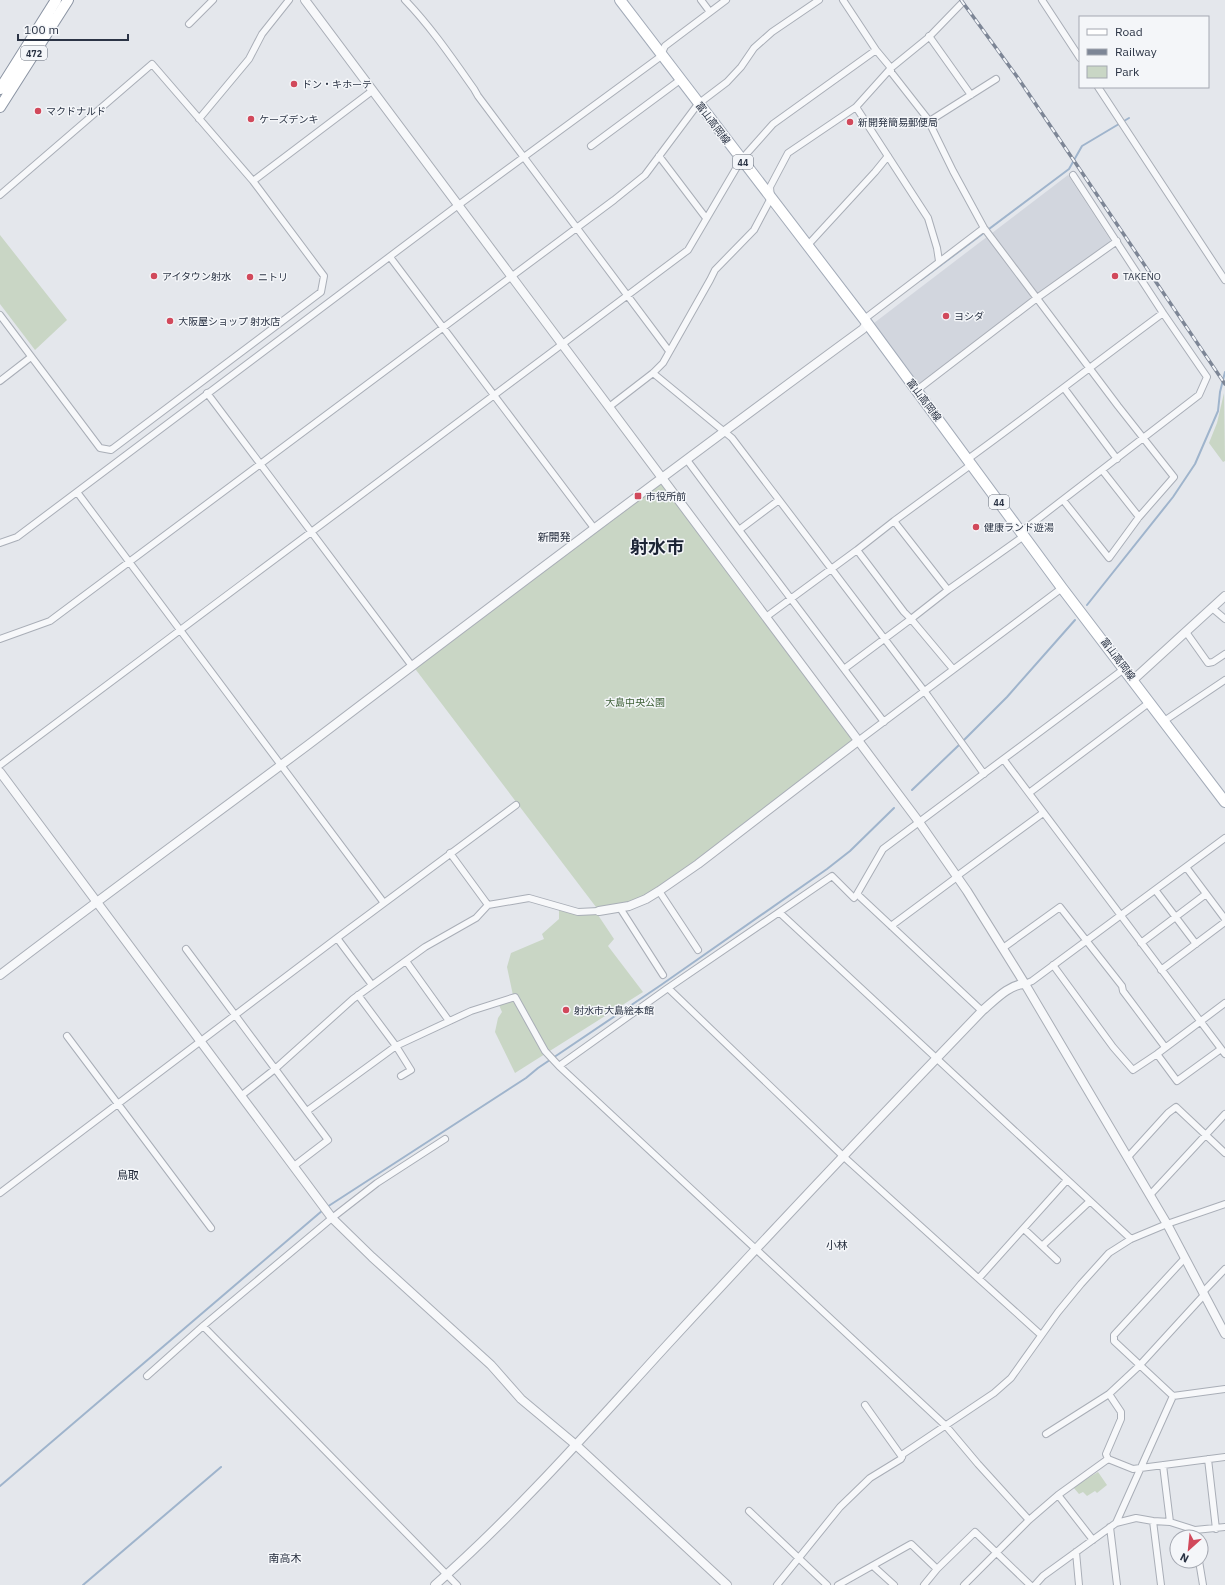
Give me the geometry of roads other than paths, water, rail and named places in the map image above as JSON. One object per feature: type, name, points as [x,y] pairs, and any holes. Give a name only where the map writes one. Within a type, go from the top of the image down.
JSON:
[{"type":"main road","name":"472","points":[[0,89],[56,0]]},
{"type":"main road","name":"472","points":[[0,107],[68,0]]},
{"type":"main road","name":"富山高岡線","points":[[620,0],[698,104],[867,323],[1062,588],[1225,802]]},
{"type":"street","points":[[189,24],[213,0]]},
{"type":"street","points":[[199,119],[249,59],[262,34],[289,0]]},
{"type":"street","points":[[304,0],[919,822],[957,877],[1026,984],[1150,1194],[1225,1334]]},
{"type":"street","points":[[404,0],[424,20],[434,33],[524,158],[669,351]]},
{"type":"street","points":[[701,0],[710,12]]},
{"type":"street","points":[[0,543],[17,537],[458,205],[660,57],[665,46],[726,0]]},
{"type":"street","points":[[0,639],[50,621],[645,176],[698,104],[728,82],[741,67],[754,48],[772,32],[819,0]]},
{"type":"street","points":[[843,0],[876,50],[891,68],[891,72],[926,118],[984,228],[1143,439],[1174,477],[1139,517],[1109,558],[1063,500]]},
{"type":"street","points":[[1042,0],[1079,56]]},
{"type":"street","points":[[609,407],[653,374],[662,363],[715,270],[754,230],[771,198],[770,187],[788,153],[856,107],[891,68],[929,36],[961,4]]},
{"type":"street","points":[[929,36],[972,95]]},
{"type":"street","points":[[0,765],[562,344],[629,296],[688,250],[741,160],[773,124],[876,50]]},
{"type":"street","points":[[0,195],[152,64],[253,181],[324,276],[321,292],[110,450],[100,448],[0,315]]},
{"type":"street","points":[[928,122],[996,79]]},
{"type":"street","points":[[592,146],[680,80]]},
{"type":"street","points":[[1099,88],[1225,280]]},
{"type":"street","points":[[253,181],[372,91]]},
{"type":"street","points":[[856,107],[928,218],[937,248],[938,261]]},
{"type":"street","points":[[659,156],[706,218]]},
{"type":"street","points":[[807,246],[888,156]]},
{"type":"street","points":[[844,670],[1022,534],[1063,500],[1199,395],[1207,376],[1163,313],[1073,175]]},
{"type":"street","points":[[0,975],[96,901],[282,764],[594,528],[863,329],[867,323],[867,317],[938,261],[984,228]]},
{"type":"street","points":[[917,390],[1038,298],[1117,241]]},
{"type":"street","points":[[390,256],[594,528]]},
{"type":"street","points":[[766,617],[857,550],[1089,368],[1163,313]]},
{"type":"street","points":[[0,381],[31,357]]},
{"type":"street","points":[[653,374],[732,438],[924,691],[984,774]]},
{"type":"street","points":[[1064,388],[1117,459]]},
{"type":"street","points":[[207,394],[412,666]]},
{"type":"street","points":[[687,460],[884,722]]},
{"type":"street","points":[[1102,470],[1139,517]]},
{"type":"street","points":[[77,492],[282,764],[384,903]]},
{"type":"street","points":[[739,530],[779,500]]},
{"type":"street","points":[[894,520],[948,590]]},
{"type":"street","points":[[857,550],[904,612],[953,670]]},
{"type":"street","points":[[242,1095],[275,1069],[358,995],[425,947],[476,918],[488,905],[529,898],[578,912],[599,911],[620,908],[646,899],[659,891],[698,864],[858,741],[1062,588]]},
{"type":"street","points":[[1133,680],[1225,596]]},
{"type":"street","points":[[1212,608],[1225,619]]},
{"type":"street","points":[[1186,632],[1208,663],[1213,662],[1225,654]]},
{"type":"street","points":[[982,1011],[857,894],[883,848],[1004,760],[1124,669]]},
{"type":"street","points":[[1164,721],[1225,680]]},
{"type":"street","points":[[1029,793],[1150,702]]},
{"type":"street","points":[[1004,760],[1223,1052],[1177,1081],[1157,1054]]},
{"type":"street","points":[[0,772],[242,1095],[332,1218],[372,1257],[491,1365],[521,1399],[576,1446],[727,1585]]},
{"type":"street","points":[[0,1193],[117,1103],[201,1042],[337,938],[516,805]]},
{"type":"street","points":[[891,926],[1044,813]]},
{"type":"street","points":[[435,1585],[506,1518],[576,1446],[757,1250],[982,1011],[1000,996],[1018,984],[1032,982],[1053,965],[1156,891],[1225,838]]},
{"type":"street","points":[[450,853],[488,905]]},
{"type":"street","points":[[1161,970],[1225,921],[1186,867]]},
{"type":"street","points":[[559,1066],[668,988],[780,913],[832,876],[854,898]]},
{"type":"street","points":[[659,891],[698,950]]},
{"type":"street","points":[[1156,891],[1196,944]]},
{"type":"street","points":[[1141,943],[1206,894]]},
{"type":"street","points":[[1003,948],[1060,907],[1122,986],[1124,991],[1165,1047]]},
{"type":"street","points":[[620,908],[663,975]]},
{"type":"street","points":[[780,913],[1131,1239]]},
{"type":"street","points":[[337,938],[372,985]]},
{"type":"street","points":[[186,949],[328,1140],[294,1166]]},
{"type":"street","points":[[406,961],[449,1020]]},
{"type":"street","points":[[1053,965],[1113,1047],[1133,1070],[1225,1003]]},
{"type":"street","points":[[668,988],[844,1157],[1041,1335]]},
{"type":"street","points":[[358,995],[396,1046],[411,1070],[401,1076]]},
{"type":"street","points":[[307,1111],[396,1046],[449,1020],[515,996],[545,1051],[559,1066],[946,1426],[1029,1520]]},
{"type":"street","points":[[67,1036],[211,1228]]},
{"type":"street","points":[[1128,1157],[1168,1113],[1176,1107],[1225,1152]]},
{"type":"street","points":[[1150,1194],[1225,1114]]},
{"type":"street","points":[[147,1376],[203,1326],[332,1218],[377,1183],[445,1139]]},
{"type":"street","points":[[979,1278],[1067,1180]]},
{"type":"street","points":[[1042,1246],[1090,1201]]},
{"type":"street","points":[[777,1585],[840,1507],[870,1478],[994,1393],[1011,1378],[1041,1335],[1093,1269],[1109,1253],[1131,1239],[1166,1224],[1225,1204]]},
{"type":"street","points":[[1024,1229],[1057,1260]]},
{"type":"street","points":[[1185,1258],[1114,1335],[1114,1341],[1172,1396],[1225,1389]]},
{"type":"street","points":[[1046,1434],[1109,1394],[1139,1366],[1225,1269]]},
{"type":"street","points":[[203,1326],[457,1585]]},
{"type":"street","points":[[1108,1459],[1106,1454],[1122,1420],[1121,1412],[1109,1394]]},
{"type":"street","points":[[1116,1523],[1172,1396]]},
{"type":"street","points":[[865,1405],[902,1457]]},
{"type":"street","points":[[1108,1459],[1133,1469],[1225,1457]]},
{"type":"street","points":[[964,1585],[1029,1520],[1058,1495],[1108,1459]]},
{"type":"street","points":[[1208,1459],[1216,1528]]},
{"type":"street","points":[[1163,1465],[1170,1522]]},
{"type":"street","points":[[1058,1495],[1093,1540]]},
{"type":"street","points":[[749,1512],[827,1585]]},
{"type":"street","points":[[1036,1585],[1043,1576],[1116,1523],[1136,1518],[1170,1522],[1192,1529]]},
{"type":"street","points":[[1152,1521],[1161,1585]]},
{"type":"street","points":[[1110,1527],[1117,1585]]},
{"type":"street","points":[[1206,1529],[1225,1527]]},
{"type":"street","points":[[924,1585],[937,1569],[975,1532],[1030,1585]]},
{"type":"street","points":[[838,1585],[911,1544],[937,1569]]},
{"type":"street","points":[[1076,1552],[1079,1585]]},
{"type":"street","points":[[873,1566],[894,1585]]},
{"type":"street","points":[[1200,1569],[1202,1585]]},
{"type":"waterway","points":[[921,280],[1069,169],[1082,146],[1129,118]]},
{"type":"waterway","points":[[1087,605],[1173,497],[1195,464],[1218,411],[1220,392],[1225,372]]},
{"type":"waterway","points":[[964,740],[1007,697],[1075,620]]},
{"type":"waterway","points":[[912,790],[959,745]]},
{"type":"waterway","points":[[327,1207],[526,1078],[538,1068],[661,985],[827,869],[850,851],[894,808]]},
{"type":"waterway","points":[[0,1486],[323,1210]]},
{"type":"waterway","points":[[83,1585],[221,1467]]},
{"type":"railway","points":[[961,0],[1018,78],[1225,384]]},
{"type":"place","name":"ドン・キホーテ","points":[[294,84]]},
{"type":"place","name":"マクドナルド","points":[[38,111]]},
{"type":"place","name":"ケーズデンキ","points":[[251,119]]},
{"type":"place","name":"新開発簡易郵便局","points":[[850,122]]},
{"type":"place","name":"アイタウン射水","points":[[154,276]]},
{"type":"place","name":"TAKENO","points":[[1115,276]]},
{"type":"place","name":"ニトリ","points":[[250,277]]},
{"type":"place","name":"ヨシダ","points":[[946,316]]},
{"type":"place","name":"大阪屋ショップ 射水店","points":[[170,321]]},
{"type":"place","name":"市役所前","points":[[638,496]]},
{"type":"place","name":"健康ランド遊湯","points":[[976,527]]},
{"type":"place","name":"射水市大島絵本館","points":[[566,1010]]},
{"type":"district","name":"新開発","points":[[554,537]]},
{"type":"district","name":"射水市","points":[[657,546]]},
{"type":"district","name":"鳥取","points":[[128,1175]]},
{"type":"district","name":"小林","points":[[837,1245]]},
{"type":"district","name":"南高木","points":[[285,1558]]},
{"type":"park label","name":"大島中央公園","points":[[635,702]]}]
